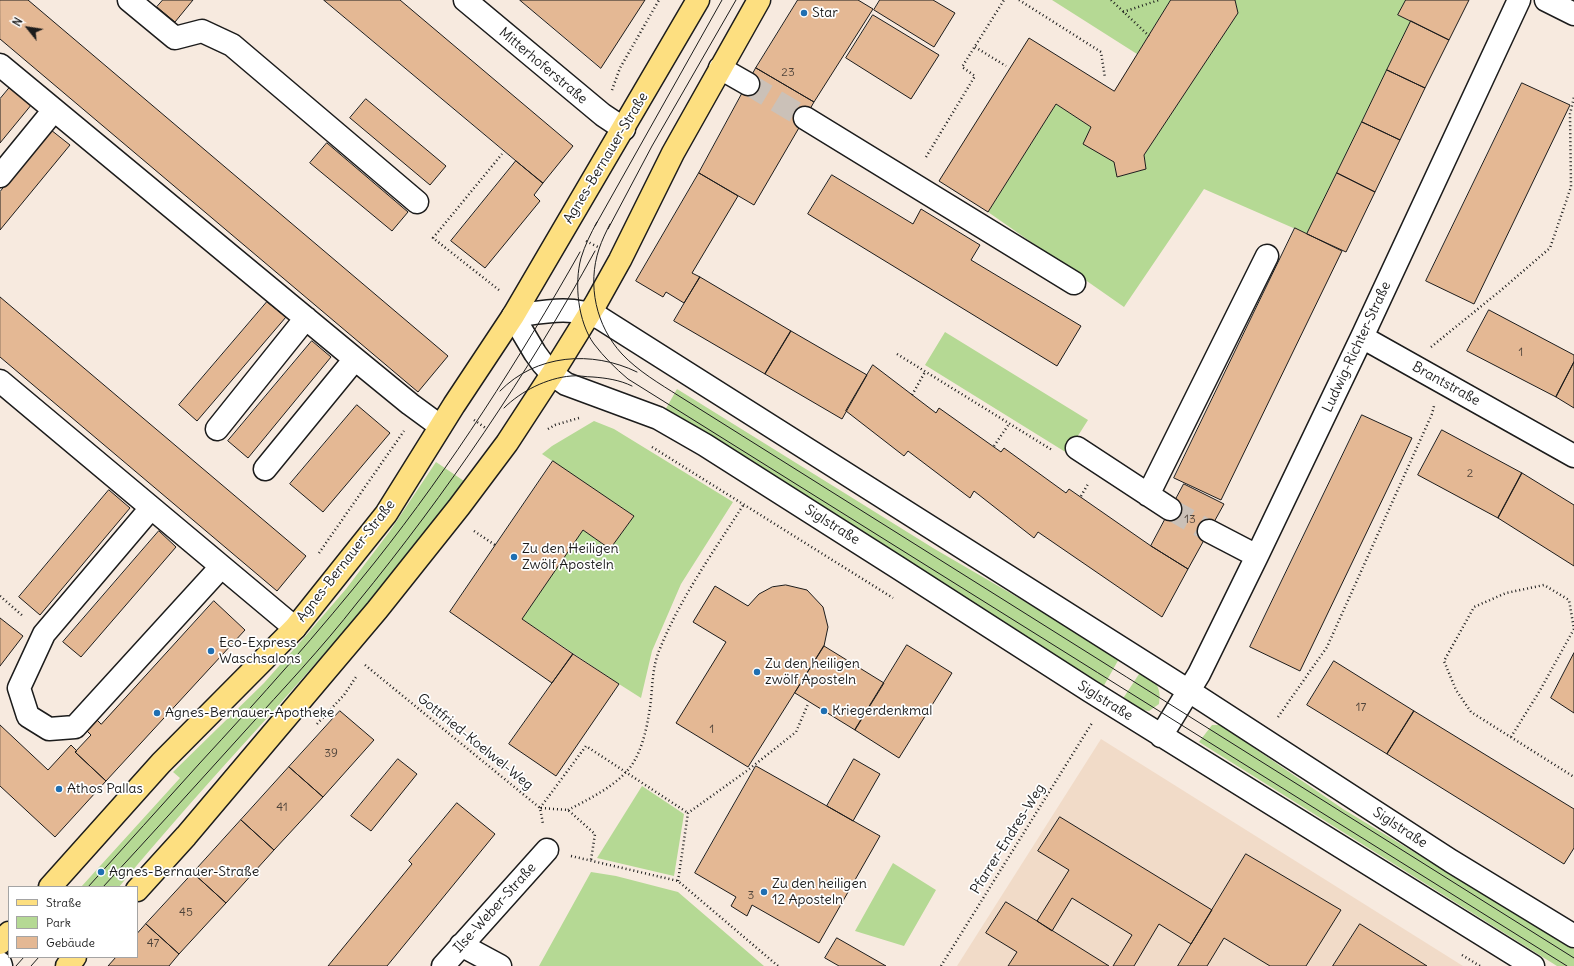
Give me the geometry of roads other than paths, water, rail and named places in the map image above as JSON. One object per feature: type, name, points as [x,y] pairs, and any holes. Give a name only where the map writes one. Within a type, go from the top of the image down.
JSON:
[{"type":"main road","name":"Agnes-Bernauer-Straße","points":[[51,886],[161,764],[295,628],[386,514],[440,426],[513,316],[624,129],[698,0]]},
{"type":"main road","points":[[138,889],[186,836],[377,610],[459,507],[507,443],[590,313],[620,260],[673,153],[759,0]]},
{"type":"main road","points":[[0,943],[8,934]]},
{"type":"main road","points":[[67,966],[74,958]]},
{"type":"street","points":[[129,0],[174,38],[202,31],[232,45],[416,202]]},
{"type":"street","name":"Mitterhoferstraße","points":[[465,0],[603,115],[624,129]]},
{"type":"street","name":"Ludwig-Richter-Straße","points":[[1188,691],[1199,674],[1257,556],[1362,337],[1519,0]]},
{"type":"street","points":[[1546,0],[1574,14]]},
{"type":"street","points":[[1,67],[355,359],[440,426]]},
{"type":"street","points":[[720,68],[748,84]]},
{"type":"street","points":[[0,176],[54,110]]},
{"type":"street","points":[[805,118],[1074,282]]},
{"type":"street","points":[[1148,495],[1267,256]]},
{"type":"street","points":[[513,316],[561,310],[590,313]]},
{"type":"street","name":"Siglstraße","points":[[590,313],[1262,738],[1451,861],[1574,936]]},
{"type":"street","name":"Siglstraße","points":[[513,316],[535,354],[552,374],[566,384],[658,418],[705,445],[1161,736],[1533,966]]},
{"type":"street","points":[[217,429],[306,318]]},
{"type":"street","name":"Brantstraße","points":[[1362,337],[1574,456]]},
{"type":"street","points":[[266,469],[355,359]]},
{"type":"street","points":[[0,381],[295,628]]},
{"type":"street","points":[[1077,448],[1170,509]]},
{"type":"street","points":[[151,508],[44,634],[19,688],[28,716],[49,728],[75,727],[222,567]]},
{"type":"street","points":[[1209,531],[1257,556]]},
{"type":"street","points":[[1161,736],[1188,691]]},
{"type":"street","name":"Ilse-Weber-Straße","points":[[443,966],[547,850]]},
{"type":"street","points":[[461,945],[500,966]]},
{"type":"tunnel","points":[[748,84],[805,118]]},
{"type":"tunnel","points":[[1170,509],[1209,531]]},
{"type":"tram line","points":[[595,226],[722,0]]},
{"type":"tram line","points":[[608,229],[652,146],[736,0]]},
{"type":"tram line","points":[[597,222],[584,248],[579,268],[578,291],[581,314],[584,325],[594,344],[628,379],[1567,966]]},
{"type":"tram line","points":[[610,224],[600,246],[595,263],[594,291],[596,304],[600,318],[613,343],[622,354],[642,372],[1574,958]]},
{"type":"tram line","points":[[104,886],[344,620],[423,519],[514,388],[542,343],[595,251]]},
{"type":"tram line","points":[[89,886],[289,664],[375,562],[431,488],[484,411],[509,372],[580,252]]},
{"type":"tram line","points":[[500,391],[514,379],[530,369],[565,359],[602,360],[637,372]]},
{"type":"tram line","points":[[504,408],[518,396],[535,386],[562,377],[576,376],[603,378],[632,386]]},
{"type":"tram line","points":[[16,966],[23,958]]},
{"type":"tram line","points":[[31,966],[38,958]]},
{"type":"place","name":"Star","points":[[804,13]]},
{"type":"place","name":"Zu den Heiligen Zwölf Aposteln","points":[[514,557]]},
{"type":"place","name":"Eco-Express Waschsalons","points":[[211,651]]},
{"type":"place","name":"Zu den heiligen zwölf Aposteln","points":[[757,672]]},
{"type":"place","name":"Kriegerdenkmal","points":[[824,711]]},
{"type":"place","name":"Agnes-Bernauer-Apotheke","points":[[157,713]]},
{"type":"place","name":"Athos Pallas","points":[[59,789]]},
{"type":"place","name":"Agnes-Bernauer-Straße","points":[[101,872]]},
{"type":"place","name":"Zu den heiligen 12 Aposteln","points":[[764,892]]}]
